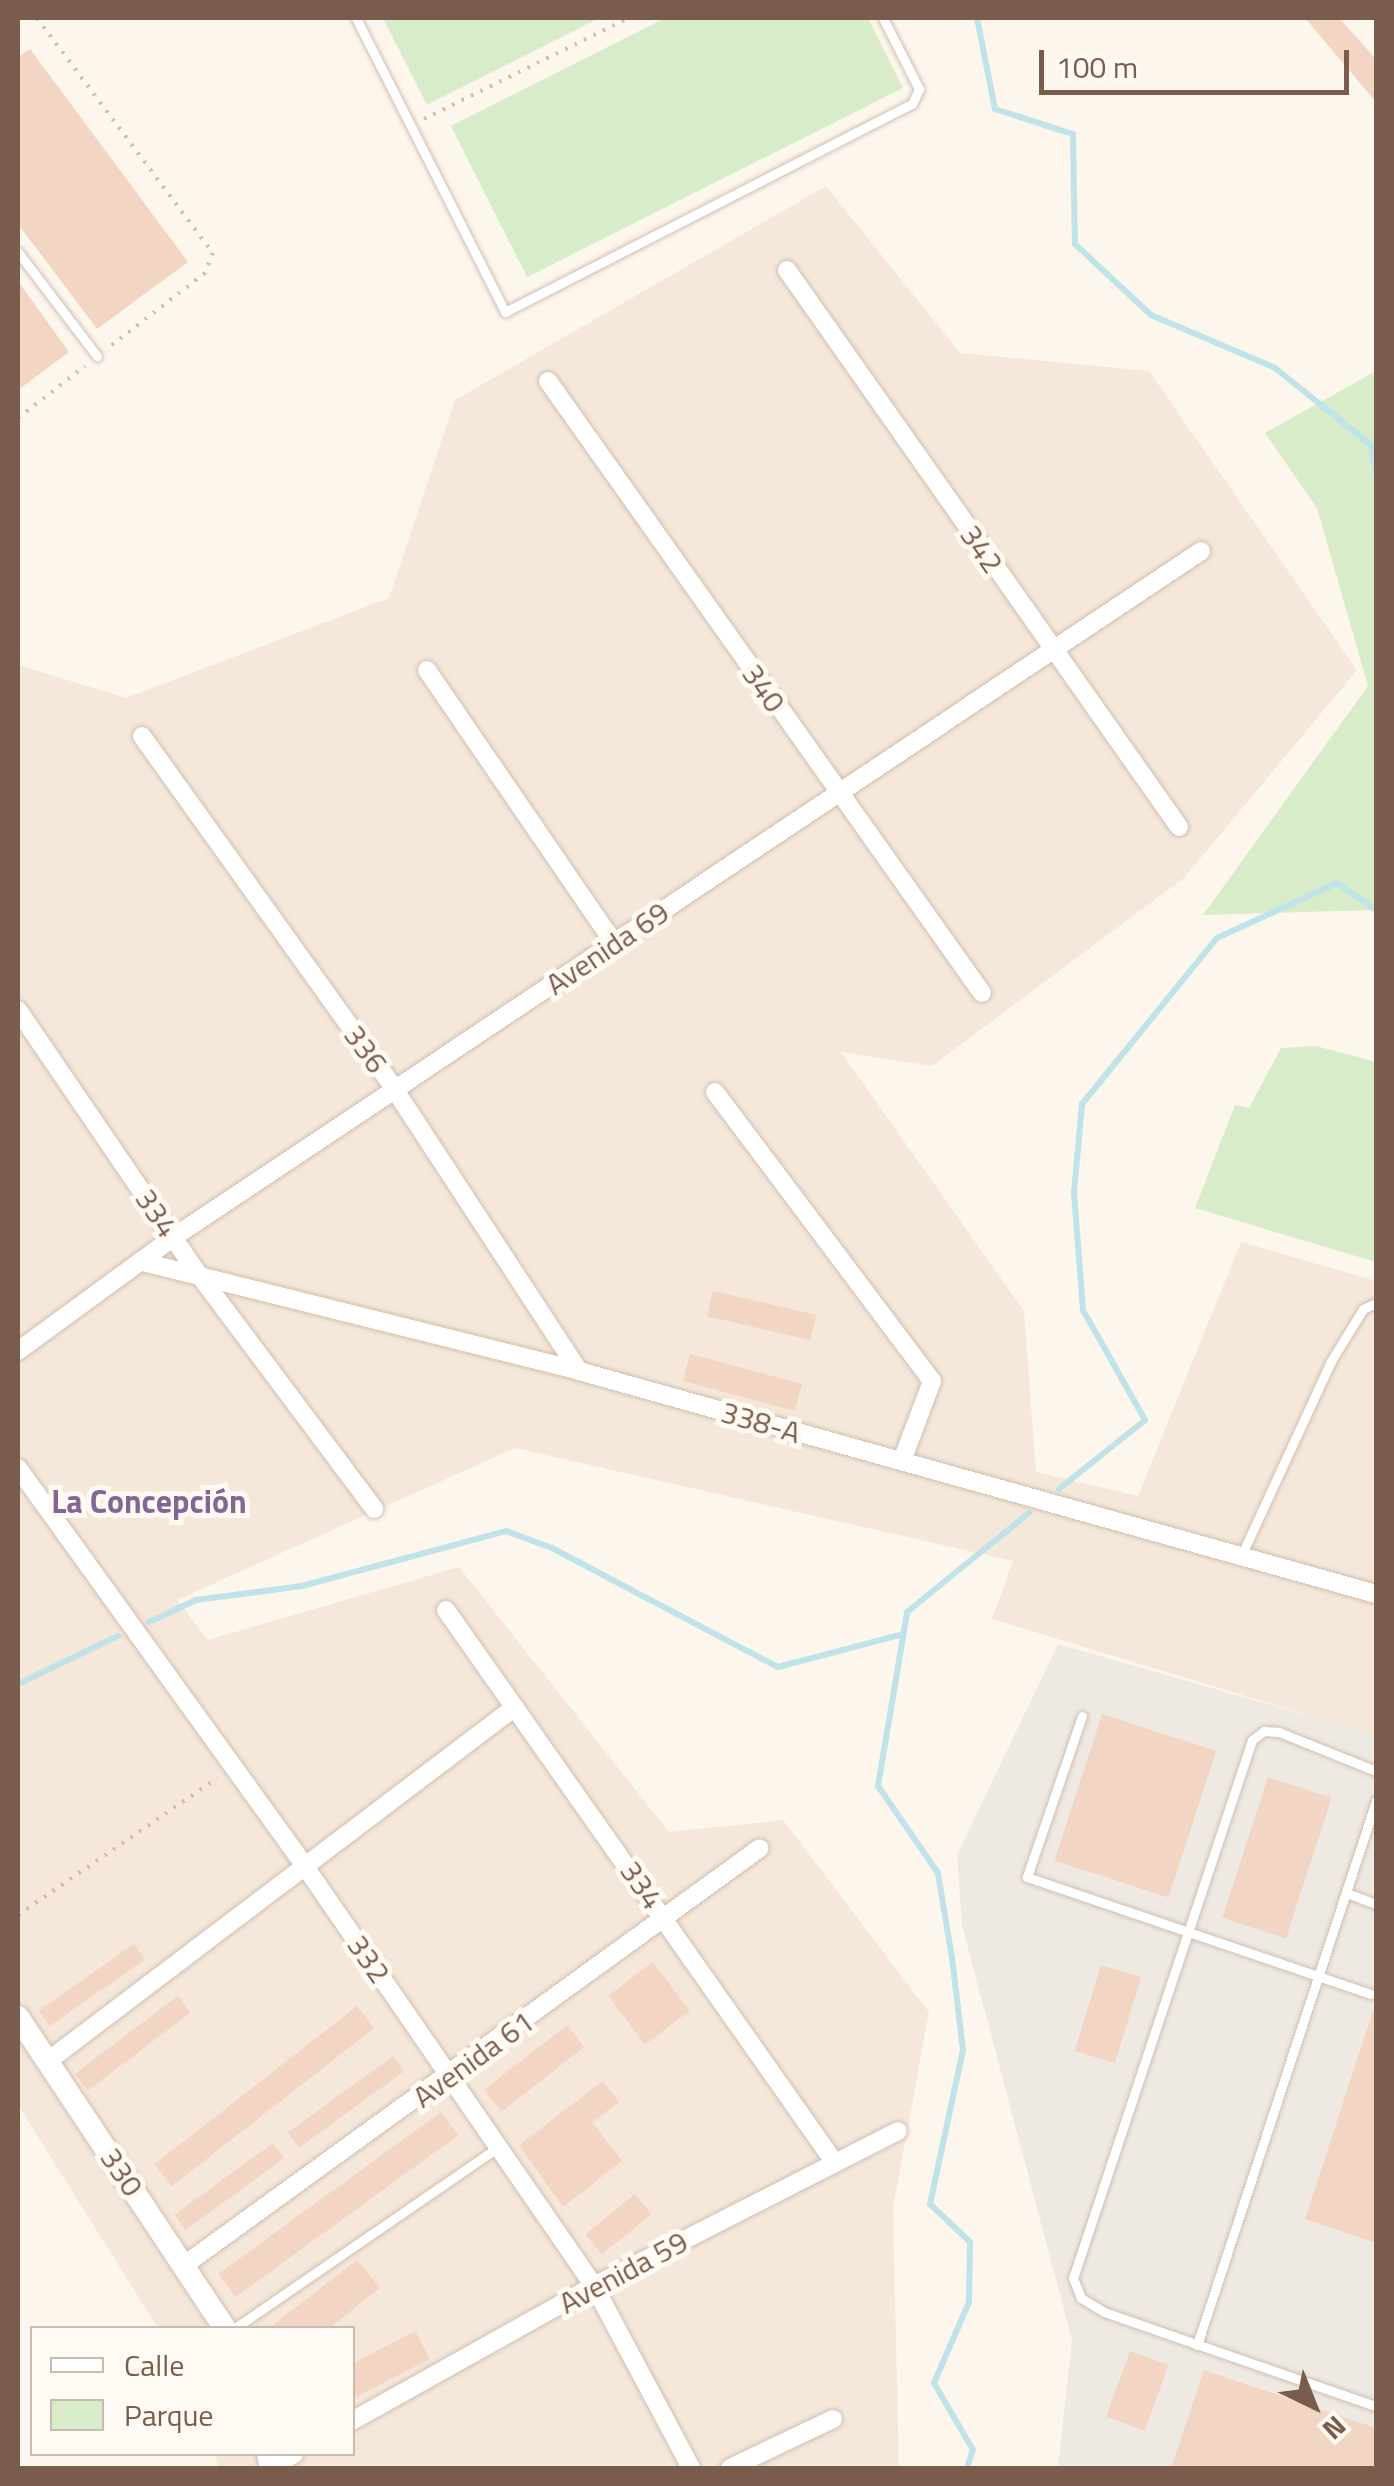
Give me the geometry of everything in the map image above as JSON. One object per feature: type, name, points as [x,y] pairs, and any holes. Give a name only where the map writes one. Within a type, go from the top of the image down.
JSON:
[{"type":"street","name":"342","points":[[787,270],[1179,827]]},
{"type":"street","name":"340","points":[[548,381],[982,993]]},
{"type":"street","name":"Avenida 69","points":[[18,1350],[174,1238],[1201,551]]},
{"type":"street","points":[[428,670],[614,944]]},
{"type":"street","name":"336","points":[[142,736],[395,1090],[579,1371]]},
{"type":"street","name":"334","points":[[18,1010],[197,1272],[374,1509]]},
{"type":"street","points":[[714,1092],[932,1381],[902,1461]]},
{"type":"street","name":"338-A","points":[[143,1262],[197,1272],[579,1371],[1376,1594]]},
{"type":"street","name":"332","points":[[18,1468],[304,1865],[594,2286],[691,2468]]},
{"type":"street","name":"334","points":[[446,1610],[835,2163]]},
{"type":"street","points":[[48,2061],[514,1707]]},
{"type":"street","name":"Avenida 61","points":[[184,2266],[666,1920],[760,1848]]},
{"type":"street","name":"330","points":[[18,2017],[224,2326]]},
{"type":"street","name":"Avenida 59","points":[[355,2419],[594,2286],[898,2131]]},
{"type":"street","points":[[730,2468],[833,2419]]},
{"type":"lane","points":[[356,18],[505,312],[912,104],[919,90],[883,18]]},
{"type":"lane","points":[[18,252],[97,356]]},
{"type":"lane","points":[[1241,1556],[1331,1361],[1363,1310],[1376,1303]]},
{"type":"lane","points":[[1082,1716],[1027,1877],[1371,1994]]},
{"type":"lane","points":[[1376,1771],[1279,1732],[1264,1731],[1252,1740],[1190,1931],[1178,1948],[1073,2278],[1081,2298],[1104,2312],[1376,2406]]},
{"type":"lane","points":[[1197,2344],[1376,1800]]},
{"type":"lane","points":[[1347,1894],[1376,1904]]},
{"type":"lane","points":[[238,2326],[498,2146]]},
{"type":"path","points":[[18,418],[205,273],[213,253],[36,18]]},
{"type":"path","points":[[411,126],[628,18]]},
{"type":"path","points":[[18,1915],[233,1767]]},
{"type":"shaded area","points":[[826,186],[960,353],[1149,371],[1357,670],[1184,878],[932,1066],[841,1052],[1024,1311],[1036,1472],[1138,1496],[1241,1242],[1376,1281],[1376,1736],[992,1619],[1013,1561],[515,1448],[177,1600],[208,1640],[459,1567],[669,1832],[783,1820],[929,2012],[893,2208],[899,2468],[219,2468],[215,2456],[355,2456],[355,2326],[157,2326],[18,2105],[18,665],[126,698],[389,598],[455,400]]},
{"type":"shaded area","points":[[1058,1644],[1376,1735],[1376,2468],[1058,2468],[1072,2340],[962,1925],[957,1855]]},
{"type":"green space","points":[[383,18],[599,18],[427,105]]},
{"type":"green space","points":[[665,18],[868,18],[903,88],[527,277],[451,126]]},
{"type":"green space","points":[[1376,371],[1376,910],[1203,915],[1368,686],[1317,508],[1265,433]]},
{"type":"green space","points":[[1316,1046],[1376,1062],[1376,1262],[1195,1208],[1235,1105],[1249,1108],[1281,1048]]},
{"type":"building","points":[[1305,18],[1339,18],[1376,59],[1376,102]]},
{"type":"building","points":[[30,49],[188,262],[97,329],[18,224],[18,57]]},
{"type":"building","points":[[18,281],[69,352],[18,390]]},
{"type":"building","points":[[713,1291],[816,1315],[810,1340],[707,1316]]},
{"type":"building","points":[[690,1354],[802,1384],[795,1411],[683,1381]]},
{"type":"building","points":[[1102,1714],[1216,1751],[1169,1898],[1054,1860]]},
{"type":"building","points":[[1268,1777],[1332,1798],[1286,1938],[1222,1918]]},
{"type":"building","points":[[134,1944],[145,1960],[50,2026],[39,2011]]},
{"type":"building","points":[[653,1962],[690,2011],[645,2044],[608,1996]]},
{"type":"building","points":[[1101,1965],[1141,1977],[1115,2063],[1075,2051]]},
{"type":"building","points":[[178,1996],[191,2013],[88,2090],[75,2074]]},
{"type":"building","points":[[357,2006],[374,2028],[172,2186],[154,2164]]},
{"type":"building","points":[[1373,2011],[1376,2012],[1376,2243],[1305,2219]]},
{"type":"building","points":[[567,2025],[584,2047],[501,2112],[484,2090]]},
{"type":"building","points":[[393,2056],[404,2071],[299,2148],[288,2132]]},
{"type":"building","points":[[603,2081],[619,2102],[592,2122],[622,2161],[563,2207],[519,2145]]},
{"type":"building","points":[[441,2112],[458,2135],[236,2297],[219,2274]]},
{"type":"building","points":[[273,2143],[284,2158],[185,2230],[174,2215]]},
{"type":"building","points":[[635,2194],[651,2214],[602,2254],[585,2234]]},
{"type":"building","points":[[357,2260],[380,2288],[332,2326],[272,2326]]},
{"type":"building","points":[[415,2331],[430,2359],[355,2397],[355,2362]]},
{"type":"building","points":[[1130,2351],[1169,2365],[1145,2431],[1106,2417]]},
{"type":"building","points":[[1204,2370],[1376,2428],[1376,2468],[1171,2468]]},
{"type":"waterway","points":[[977,18],[995,109],[1073,134],[1075,244],[1151,315],[1275,368],[1371,445],[1376,471]]},
{"type":"waterway","points":[[1059,1489],[1145,1420],[1083,1310],[1074,1192],[1082,1104],[1217,938],[1337,883],[1376,910]]},
{"type":"waterway","points":[[967,2468],[973,2450],[934,2383],[969,2302],[970,2242],[930,2204],[963,2050],[952,1958],[938,1873],[878,1786],[907,1612],[1029,1513]]},
{"type":"waterway","points":[[149,1622],[196,1600],[302,1586],[506,1531],[552,1548],[778,1667],[903,1634]]},
{"type":"waterway","points":[[18,1684],[118,1636]]},
{"type":"district","name":"La Concepción","points":[[149,1501]]}]
